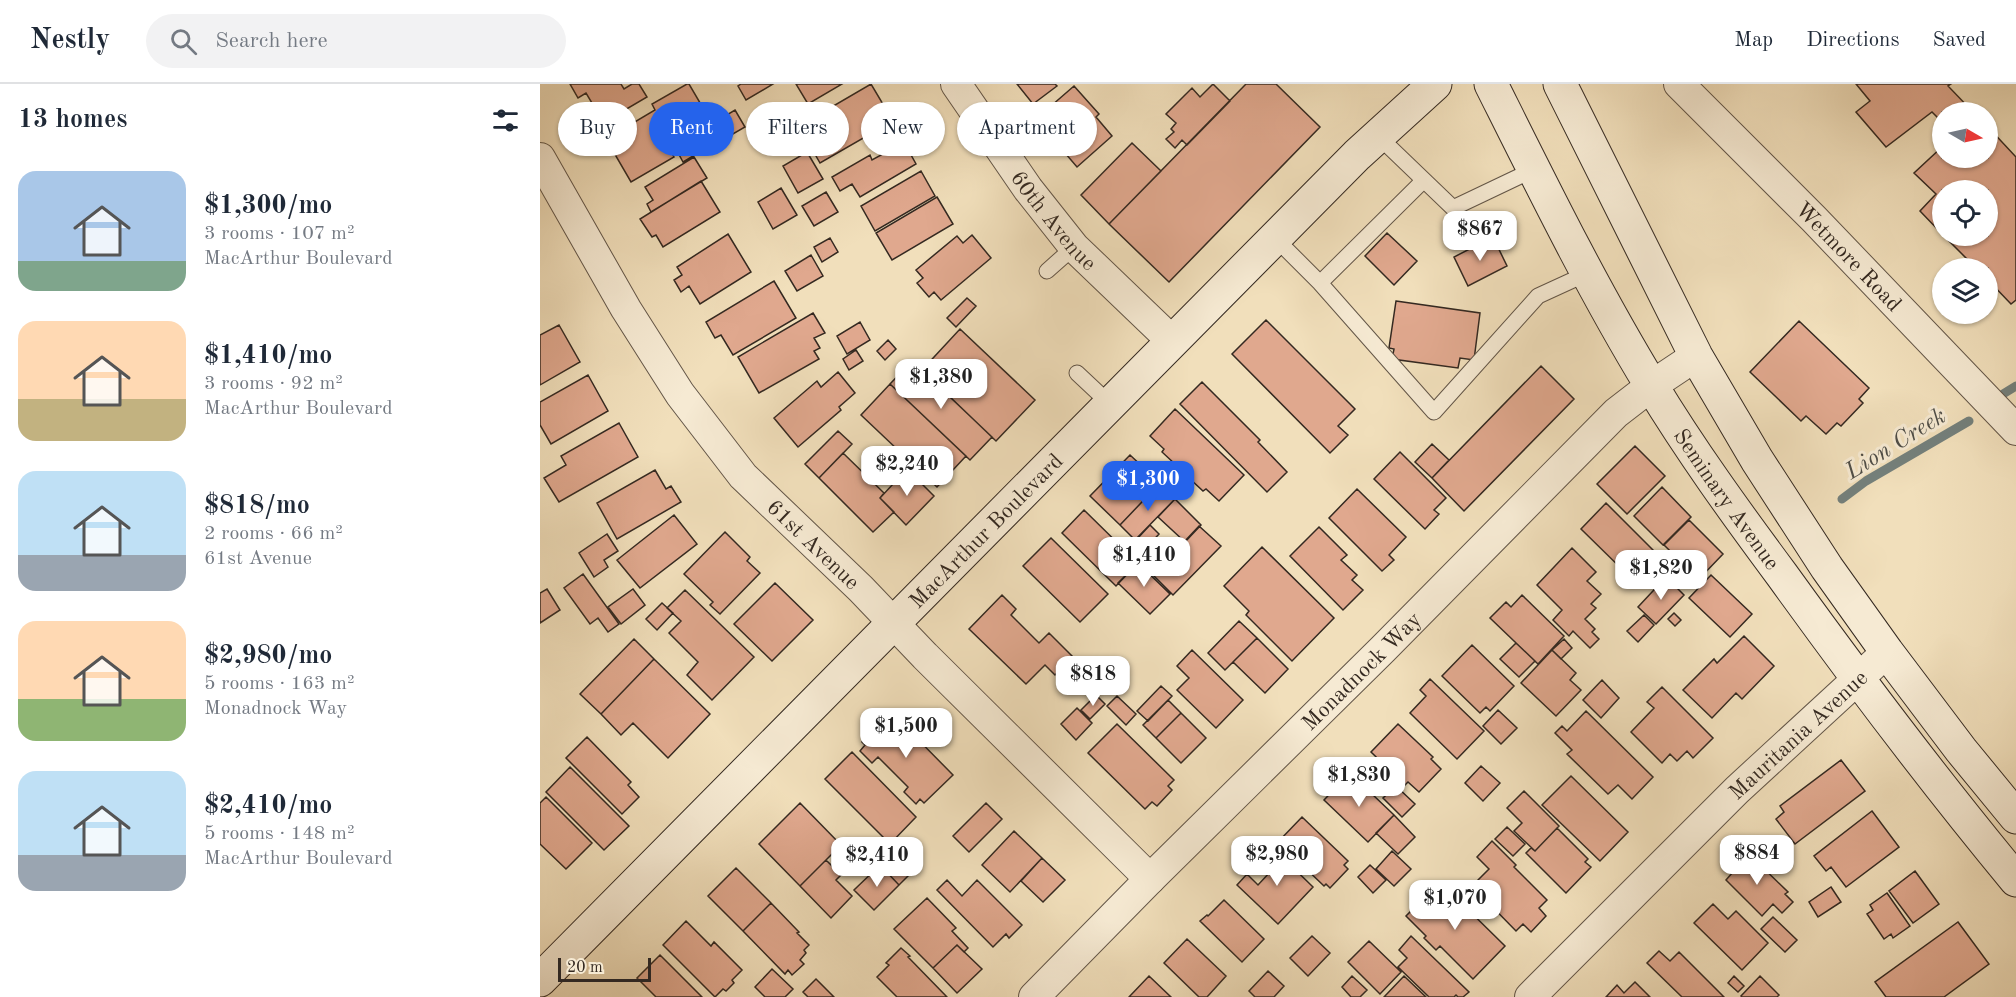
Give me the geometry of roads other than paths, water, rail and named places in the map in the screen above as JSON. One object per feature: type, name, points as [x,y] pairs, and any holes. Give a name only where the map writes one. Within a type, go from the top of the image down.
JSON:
[{"type":"street","name":"60th Avenue","points":[[956,84],[1028,189],[1074,247],[1172,341]]},
{"type":"street","name":"MacArthur Boulevard","points":[[540,980],[1377,135],[1435,84]]},
{"type":"street","name":"Seminary Avenue","points":[[1491,84],[1586,274],[1651,386],[1705,469],[1857,680],[2016,880]]},
{"type":"street","name":"Seminary Avenue","points":[[1560,84],[1696,356],[1757,460],[1827,568],[1887,652],[1961,750],[2016,817]]},
{"type":"street","name":"Wetmore Road","points":[[1679,84],[1814,219],[2016,430]]},
{"type":"street","name":"61st Avenue","points":[[540,158],[626,309],[687,404],[742,476],[861,589],[1150,879]]},
{"type":"street","name":"Monadnock Way","points":[[1034,997],[1150,879],[1383,650],[1616,413],[1696,356]]},
{"type":"street","name":"Mauritania Avenue","points":[[1530,997],[1737,790],[1887,652]]},
{"type":"lane","points":[[1377,135],[1453,208],[1535,169]]},
{"type":"lane","points":[[1320,284],[1424,180]]},
{"type":"lane","points":[[1275,238],[1320,284],[1434,412],[1538,296],[1586,274]]},
{"type":"lane","points":[[1047,271],[1074,247]]},
{"type":"lane","points":[[1077,373],[1110,404]]},
{"type":"waterway","name":"Lion Creek","points":[[2003,394],[2016,386]]},
{"type":"waterway","name":"Lion Creek","points":[[1842,499],[1866,481],[1969,421]]}]
